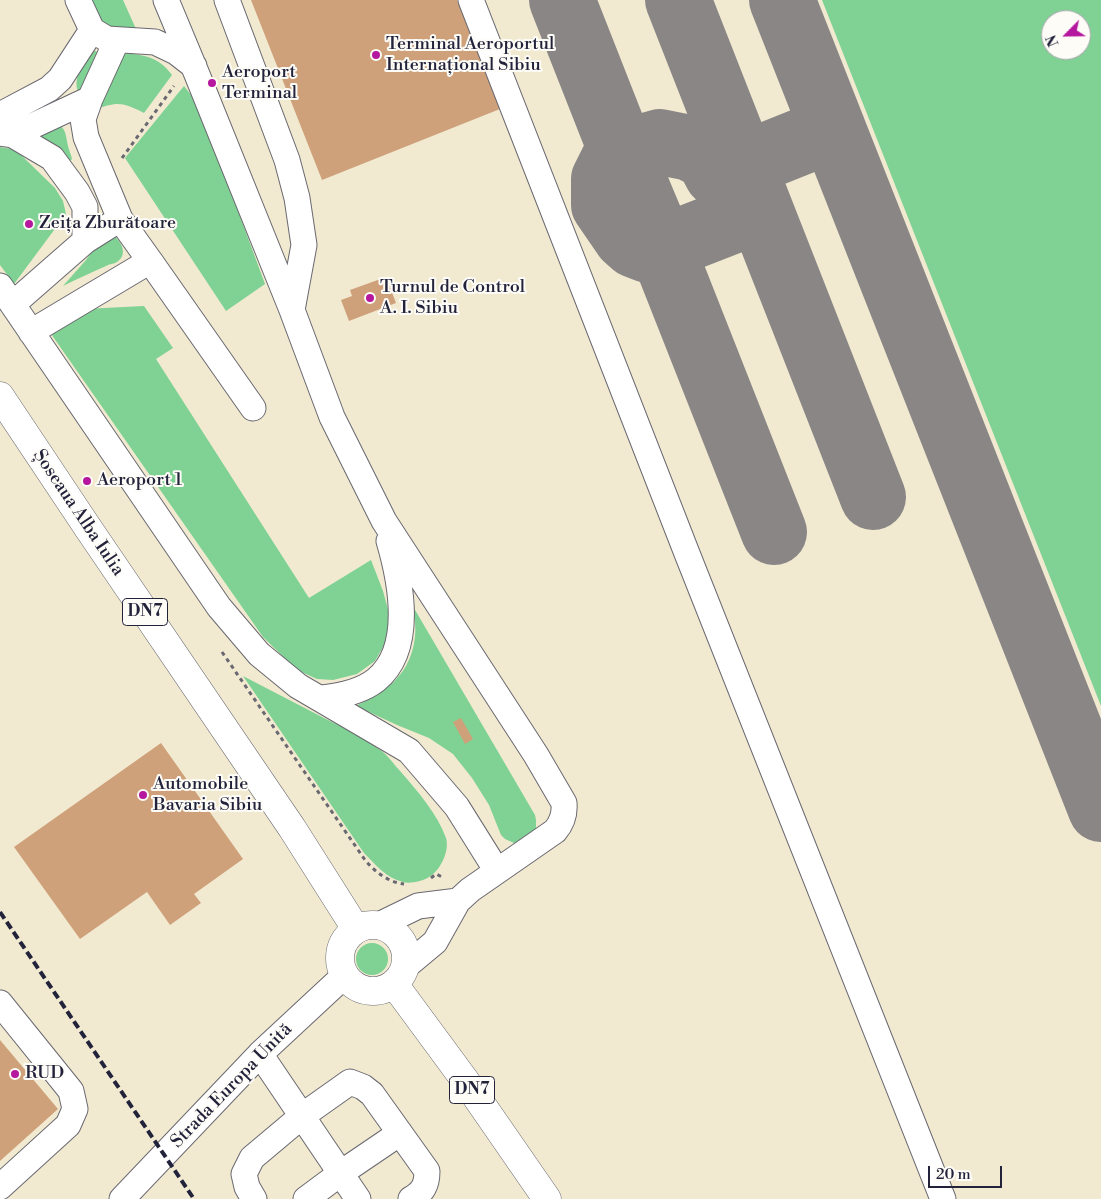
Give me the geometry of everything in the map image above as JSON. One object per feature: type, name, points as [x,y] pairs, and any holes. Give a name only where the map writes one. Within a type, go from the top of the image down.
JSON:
[{"type":"main road","name":"Șoseaua Alba Iulia","points":[[0,396],[292,828],[368,927]]},
{"type":"main road","name":"DN7","points":[[368,927],[392,930],[401,940],[406,953],[400,975],[464,1079],[547,1199]]},
{"type":"main road","points":[[368,927],[348,936],[342,945],[340,955],[341,966],[345,976],[352,984],[362,990],[373,991],[384,989],[400,975]]},
{"type":"street","points":[[78,0],[92,30],[107,39],[155,42],[176,52],[194,66]]},
{"type":"street","points":[[166,0],[292,310],[332,417],[384,521],[536,755],[564,803],[563,818],[560,826],[497,870],[458,901],[435,942],[400,975]]},
{"type":"street","points":[[227,0],[287,160],[296,198],[304,246],[292,310]]},
{"type":"street","points":[[471,0],[688,556],[943,1199]]},
{"type":"street","points":[[4,128],[60,79],[92,30]]},
{"type":"street","points":[[117,40],[83,119],[86,137],[120,219],[253,408]]},
{"type":"street","points":[[4,128],[90,99]]},
{"type":"street","points":[[4,128],[52,158],[77,192],[86,207],[86,241]]},
{"type":"street","points":[[120,219],[6,295],[220,607],[259,654],[298,686],[322,698],[409,750],[457,807],[497,870]]},
{"type":"street","points":[[31,332],[150,261]]},
{"type":"street","points":[[322,698],[334,697],[360,689],[375,681],[386,670],[398,641],[402,619],[399,584],[392,548],[384,521]]},
{"type":"street","points":[[368,927],[418,906],[458,901]]},
{"type":"street","name":"Strada Europa Unită","points":[[135,1194],[260,1054],[345,976]]},
{"type":"street","points":[[0,1003],[71,1091],[75,1109],[68,1125],[0,1187]]},
{"type":"street","points":[[260,1054],[358,1199]]},
{"type":"street","points":[[254,1199],[247,1187],[244,1174],[252,1158],[302,1116],[350,1082],[363,1087],[372,1094],[428,1171],[427,1182],[419,1194],[411,1199]]},
{"type":"street","points":[[306,1199],[400,1133]]},
{"type":"green space","points":[[88,0],[123,0],[136,29],[128,32],[101,23]]},
{"type":"green space","points":[[822,0],[1101,0],[1101,706]]},
{"type":"green space","points":[[92,50],[102,53],[135,54],[149,57],[161,64],[172,75],[144,113],[130,106],[119,104],[93,110],[77,89],[79,72]]},
{"type":"green space","points":[[184,86],[199,105],[265,284],[226,311],[125,158]]},
{"type":"green space","points":[[60,125],[65,133],[72,159],[67,164],[44,144],[34,130]]},
{"type":"green space","points":[[0,147],[12,149],[21,155],[55,188],[63,201],[66,214],[14,284],[0,265]]},
{"type":"green space","points":[[114,236],[123,249],[122,256],[116,263],[107,265],[63,286],[95,247]]},
{"type":"green space","points":[[144,306],[173,348],[156,359],[309,598],[371,560],[383,591],[390,617],[386,642],[375,661],[357,674],[333,680],[317,679],[297,670],[263,637],[49,331],[84,309]]},
{"type":"green space","points":[[411,603],[535,815],[536,829],[532,835],[519,842],[514,843],[501,835],[489,805],[472,778],[453,754],[429,738],[356,706],[389,686],[403,671],[410,658],[415,637],[415,622]]},
{"type":"green space","points":[[243,676],[354,734],[376,747],[388,757],[427,803],[438,820],[446,838],[447,849],[443,860],[433,874],[420,881],[403,882],[386,874],[364,853]]},
{"type":"green space","points":[[372,943],[378,944],[383,948],[387,953],[387,965],[383,970],[378,974],[372,975],[366,974],[361,970],[357,965],[356,959],[357,953],[361,948],[366,944]]},
{"type":"building","name":"Terminal Aeroportul Internațional Sibiu","points":[[251,0],[457,0],[500,109],[322,180]]},
{"type":"building","name":"Turnul de Control A. I. Sibiu","points":[[386,277],[396,303],[349,321],[341,300],[352,296],[350,290]]},
{"type":"building","points":[[461,718],[473,739],[465,744],[453,722]]},
{"type":"building","name":"Automobile Bavaria Sibiu","points":[[161,743],[243,859],[194,894],[201,903],[170,925],[147,892],[80,939],[14,847]]},
{"type":"building","name":"RUD","points":[[0,1040],[58,1109],[0,1161]]},
{"type":"taxiway","points":[[562,0],[774,532]]},
{"type":"taxiway","points":[[678,0],[873,497]]},
{"type":"taxiway","points":[[782,0],[1101,809]]},
{"type":"taxiway","points":[[757,211],[662,248],[648,250],[635,245],[626,237],[604,205],[604,179],[614,159],[635,149],[660,142],[690,148],[708,157],[717,174],[833,129]]},
{"type":"railway","points":[[0,912],[194,1199]]},
{"type":"place","name":"Terminal Aeroportul Internațional Sibiu","points":[[376,55]]},
{"type":"place","name":"Aeroport Terminal","points":[[212,83]]},
{"type":"place","name":"Zeița Zburătoare","points":[[29,224]]},
{"type":"place","name":"Turnul de Control A. I. Sibiu","points":[[370,298]]},
{"type":"place","name":"Aeroport 1","points":[[87,481]]},
{"type":"place","name":"Automobile Bavaria Sibiu","points":[[143,795]]},
{"type":"place","name":"RUD","points":[[15,1074]]}]
